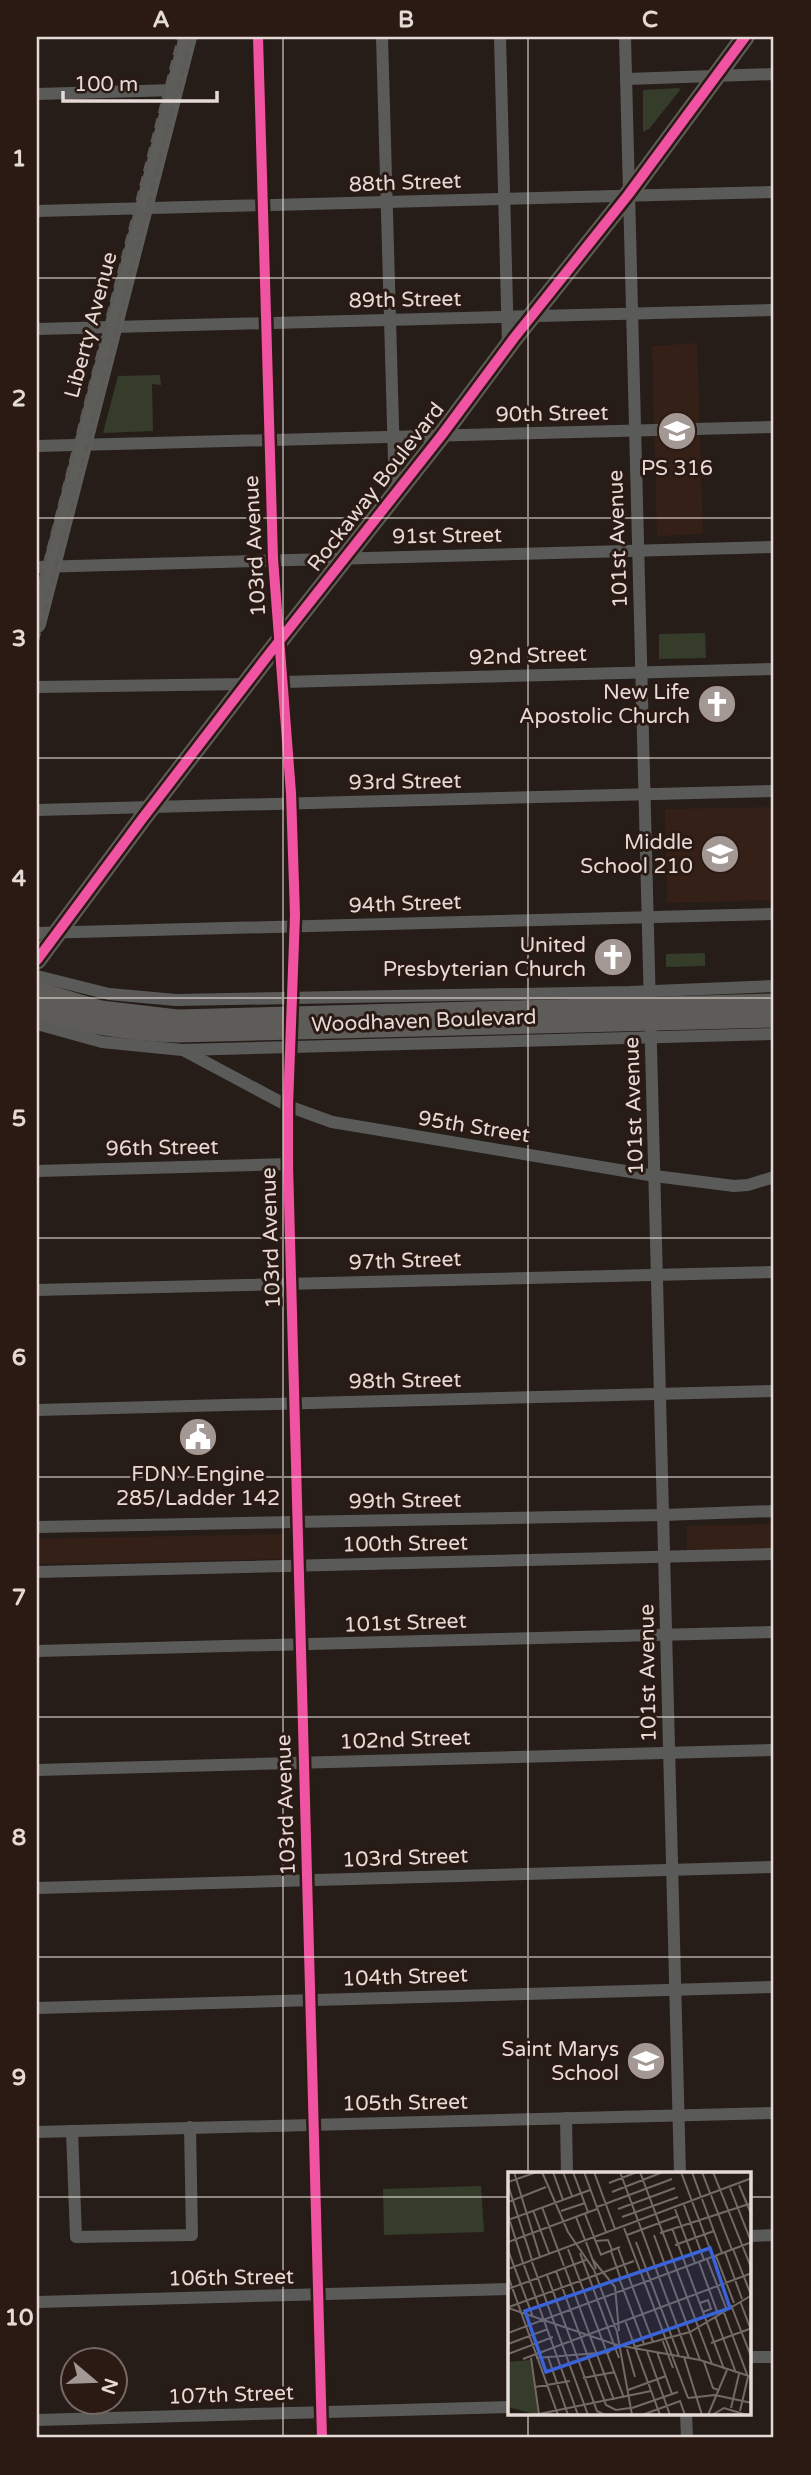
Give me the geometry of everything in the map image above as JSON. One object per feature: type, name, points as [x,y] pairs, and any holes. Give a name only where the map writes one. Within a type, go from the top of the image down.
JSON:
[{"type":"main road","name":"Rockaway Boulevard","points":[[37,960],[150,808],[628,195],[745,37]]},
{"type":"main road","name":"Woodhaven Boulevard","points":[[37,991],[101,1010],[177,1019],[292,1023],[651,1014],[774,1018]]},
{"type":"main road","points":[[562,993],[605,1007]]},
{"type":"main road","name":"Woodhaven Boulevard","points":[[37,1009],[82,1022],[141,1032],[605,1007],[651,1014],[774,1003]]},
{"type":"street","name":"Liberty Avenue","points":[[37,624],[44,567],[83,444],[188,37]]},
{"type":"street","name":"103rd Avenue","points":[[258,37],[273,559],[291,804],[295,926],[288,1164],[322,2438]]},
{"type":"street","points":[[383,37],[391,437],[395,495]]},
{"type":"street","points":[[500,37],[508,346]]},
{"type":"street","name":"101st Avenue","points":[[625,37],[680,2172]]},
{"type":"street","points":[[626,79],[774,74]]},
{"type":"street","points":[[37,94],[175,90]]},
{"type":"street","name":"88th Street","points":[[37,211],[774,192]]},
{"type":"street","name":"89th Street","points":[[37,329],[774,310]]},
{"type":"street","name":"90th Street","points":[[37,446],[774,427]]},
{"type":"street","name":"91st Street","points":[[44,567],[774,547]]},
{"type":"street","name":"92nd Street","points":[[283,682],[774,669]]},
{"type":"street","points":[[37,687],[247,684]]},
{"type":"street","name":"93rd Street","points":[[37,810],[774,791]]},
{"type":"street","name":"94th Street","points":[[37,933],[774,914]]},
{"type":"street","name":"Woodhaven Boulevard","points":[[37,976],[109,994],[176,1000],[292,1023]]},
{"type":"street","name":"Woodhaven Boulevard","points":[[651,1014],[774,986]]},
{"type":"street","name":"Woodhaven Boulevard","points":[[37,1024],[102,1042],[182,1050],[292,1023],[562,993],[651,1014],[774,1034]]},
{"type":"street","name":"95th Street","points":[[182,1050],[288,1106],[313,1117],[352,1126],[655,1176],[734,1186],[774,1177]]},
{"type":"street","name":"96th Street","points":[[37,1171],[288,1164]]},
{"type":"street","name":"97th Street","points":[[37,1290],[774,1272]]},
{"type":"street","name":"98th Street","points":[[37,1410],[774,1391]]},
{"type":"street","name":"99th Street","points":[[37,1527],[774,1511]]},
{"type":"street","name":"100th Street","points":[[37,1572],[774,1554]]},
{"type":"street","name":"101st Street","points":[[37,1651],[774,1632]]},
{"type":"street","name":"102nd Street","points":[[37,1770],[774,1750]]},
{"type":"street","name":"103rd Street","points":[[37,1888],[774,1867]]},
{"type":"street","name":"104th Street","points":[[37,2008],[774,1987]]},
{"type":"street","name":"105th Street","points":[[37,2132],[774,2113]]},
{"type":"street","points":[[566,2118],[568,2172]]},
{"type":"street","points":[[72,2131],[76,2237],[192,2235],[190,2127]]},
{"type":"street","points":[[752,2236],[774,2235]]},
{"type":"street","name":"106th Street","points":[[37,2302],[508,2289]]},
{"type":"street","points":[[752,2357],[774,2357]]},
{"type":"street","name":"107th Street","points":[[37,2420],[508,2407]]},
{"type":"street","points":[[686,2416],[687,2438]]},
{"type":"shaded area","name":"PS 316","points":[[697,343],[703,534],[657,536],[652,346]]},
{"type":"shaded area","name":"Middle School 210","points":[[774,807],[774,900],[667,903],[665,809]]},
{"type":"shaded area","points":[[774,1524],[774,1548],[687,1550],[687,1526]]},
{"type":"shaded area","points":[[283,1534],[283,1559],[37,1564],[37,1539]]},
{"type":"green space","points":[[679,88],[649,129],[643,132],[643,90]]},
{"type":"green space","points":[[160,375],[161,385],[152,384],[153,431],[103,433],[118,376]]},
{"type":"green space","points":[[705,633],[706,658],[659,659],[659,634]]},
{"type":"green space","points":[[705,953],[705,966],[666,967],[666,954]]},
{"type":"green space","points":[[481,2186],[484,2232],[384,2235],[383,2189]]},
{"type":"railway","points":[[37,593],[179,37]]},
{"type":"railway","points":[[37,642],[191,37]]},
{"type":"cycle path","points":[[258,37],[273,559],[291,793],[295,915],[288,1164],[322,2438]]},
{"type":"cycle path","points":[[37,960],[269,654],[628,195],[745,37]]},
{"type":"place","name":"PS 316","points":[[677,431]]},
{"type":"place","name":"New Life Apostolic Church","points":[[717,704]]},
{"type":"place","name":"Middle School 210","points":[[720,854]]},
{"type":"place","name":"United Presbyterian Church","points":[[613,957]]},
{"type":"place","name":"FDNY Engine 285/Ladder 142","points":[[198,1437]]},
{"type":"place","name":"Saint Marys School","points":[[646,2061]]}]
